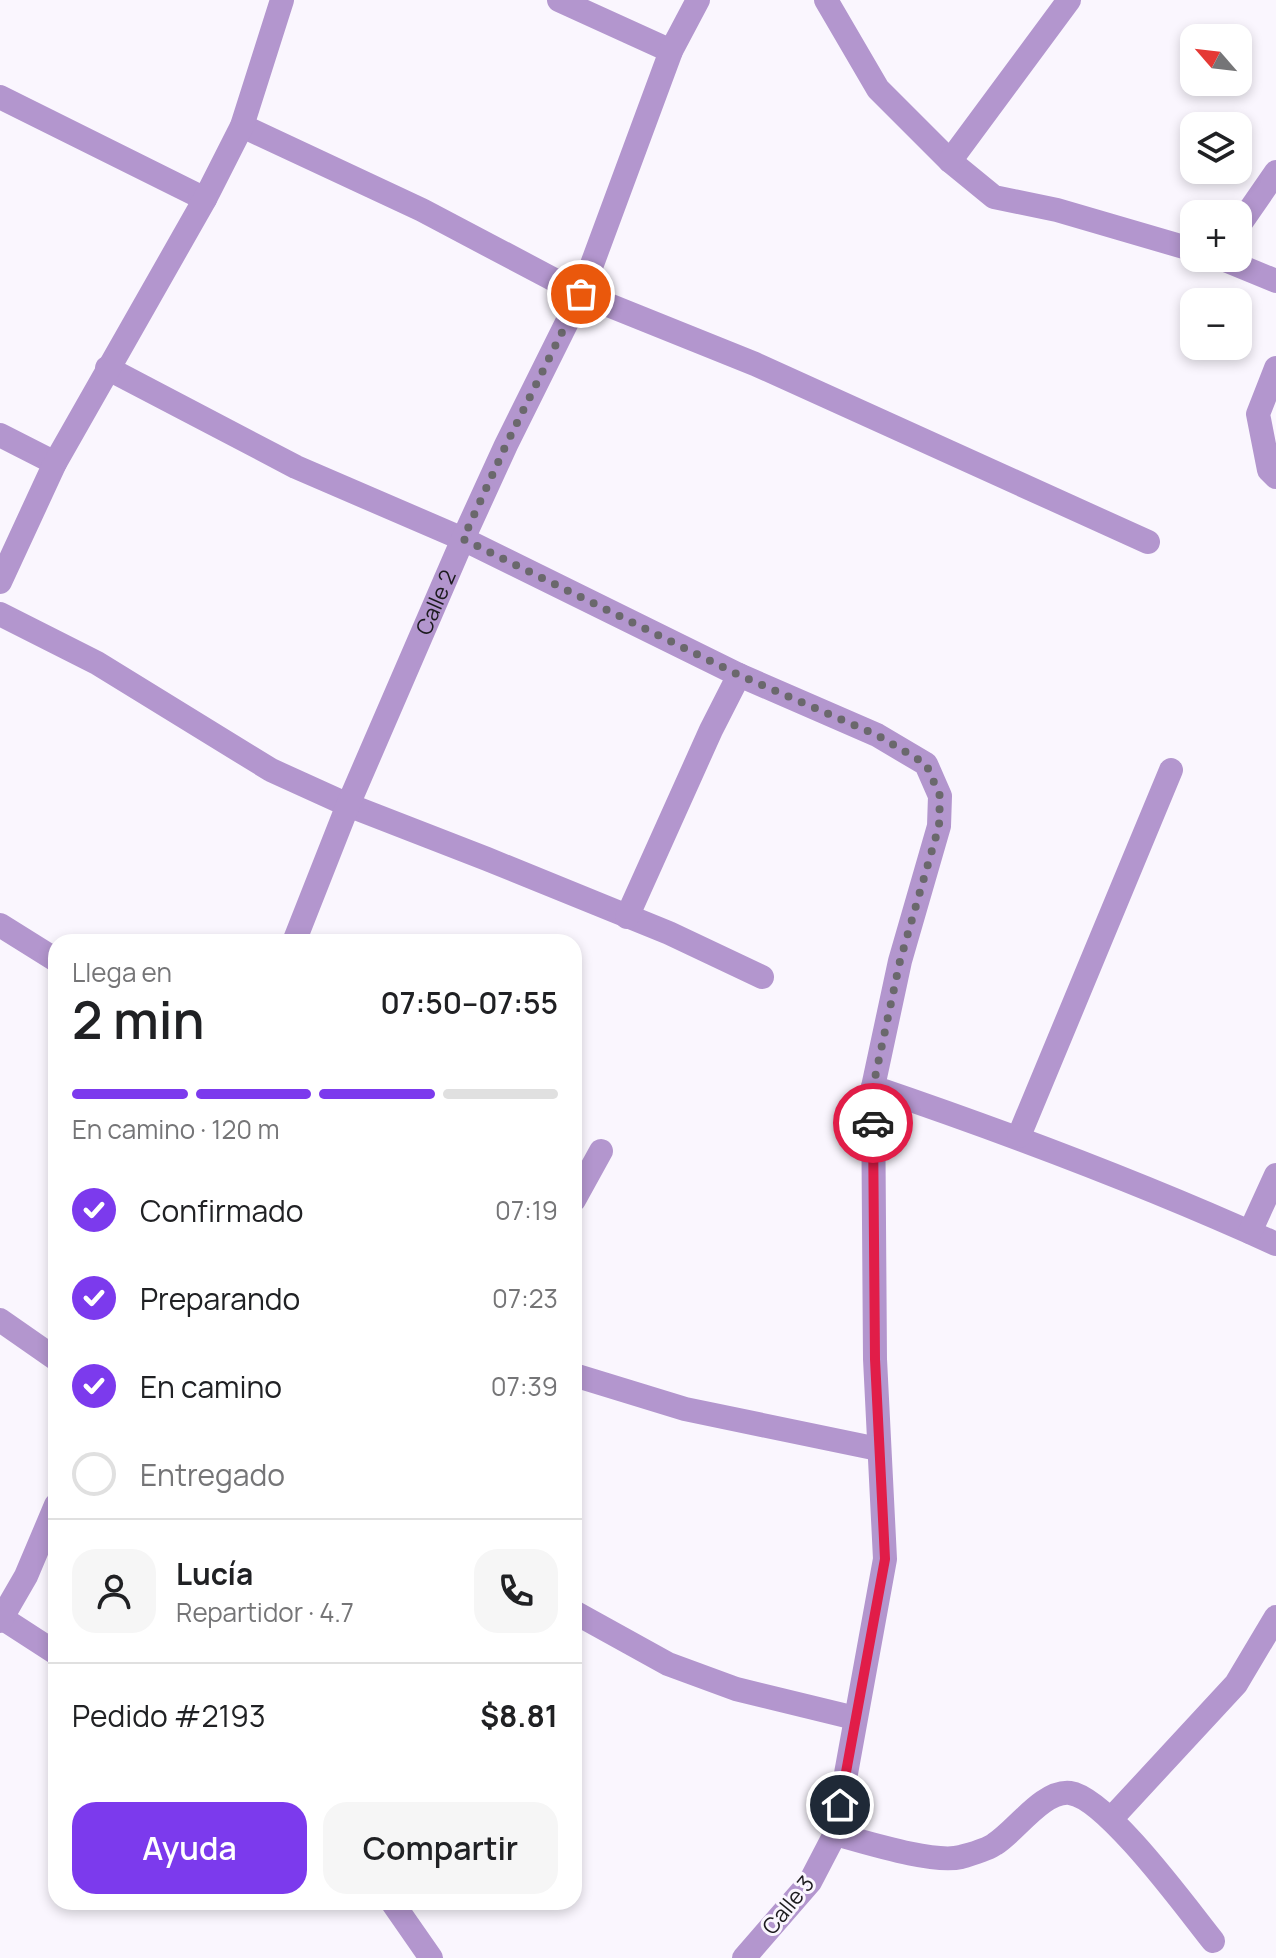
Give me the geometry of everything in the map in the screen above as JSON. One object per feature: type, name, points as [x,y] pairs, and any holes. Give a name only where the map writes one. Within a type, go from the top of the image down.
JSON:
[{"type":"street","points":[[0,582],[55,463],[205,199],[242,126],[282,0]]},
{"type":"street","points":[[559,0],[671,51]]},
{"type":"street","name":"Calle 2","points":[[297,934],[348,805],[463,539],[581,294],[671,51],[698,0]]},
{"type":"street","points":[[826,0],[878,89],[950,161],[994,197],[1057,210],[1180,246]]},
{"type":"street","points":[[950,161],[1069,0]]},
{"type":"street","points":[[0,97],[205,199]]},
{"type":"street","points":[[242,126],[422,210],[581,294],[755,364],[1148,542]]},
{"type":"street","points":[[1252,207],[1276,172]]},
{"type":"street","points":[[1252,271],[1276,281]]},
{"type":"street","points":[[107,368],[296,467],[463,539],[739,675],[627,917]]},
{"type":"street","points":[[1276,368],[1258,414],[1269,470],[1276,477]]},
{"type":"street","points":[[0,435],[55,463]]},
{"type":"street","points":[[0,614],[97,663],[271,770],[348,805],[669,933],[762,977]]},
{"type":"street","name":"Calle 3","points":[[739,675],[838,716],[926,764],[940,796],[939,826],[900,961],[873,1087],[872,1221],[878,1449],[885,1559],[835,1834],[810,1882],[744,1958]]},
{"type":"street","points":[[1019,1136],[1171,770]]},
{"type":"street","points":[[0,925],[48,955]]},
{"type":"street","points":[[873,1087],[1019,1136],[1208,1212],[1276,1244]]},
{"type":"street","points":[[582,1185],[601,1151]]},
{"type":"street","points":[[1250,1232],[1276,1175]]},
{"type":"street","points":[[0,1320],[48,1353]]},
{"type":"street","points":[[582,1377],[685,1409],[878,1449]]},
{"type":"street","points":[[48,1524],[26,1576],[1,1620],[48,1648]]},
{"type":"street","points":[[582,1616],[668,1664],[736,1689],[855,1718]]},
{"type":"street","points":[[1111,1819],[1236,1684],[1276,1617]]},
{"type":"street","points":[[835,1834],[913,1854],[958,1858],[995,1845],[1052,1797],[1069,1793],[1085,1800],[1111,1819],[1213,1941]]},
{"type":"street","points":[[398,1910],[431,1958]]},
{"type":"way so far","points":[[581,294],[463,539],[739,675],[826,710],[926,764],[940,796],[939,826],[900,961],[873,1087],[873,1123]]},
{"type":"route","points":[[840,1805],[885,1559],[875,1359],[873,1123]]}]
